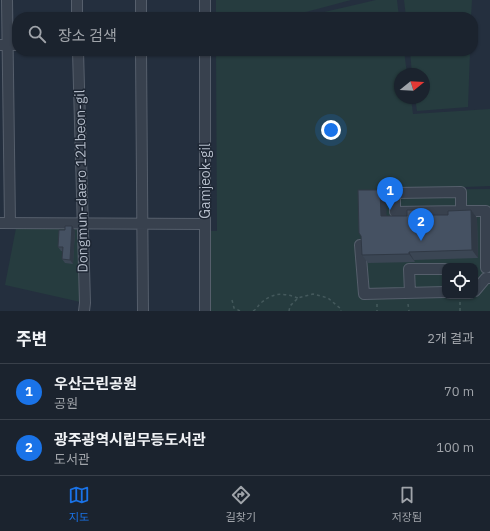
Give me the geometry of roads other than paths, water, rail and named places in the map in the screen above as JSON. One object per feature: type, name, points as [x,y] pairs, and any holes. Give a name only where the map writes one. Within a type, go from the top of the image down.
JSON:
[{"type":"street","points":[[7,0],[8,45],[5,223],[205,224]]},
{"type":"street","points":[[77,0],[77,12]]},
{"type":"street","points":[[141,0],[141,12]]},
{"type":"street","points":[[205,0],[205,12]]},
{"type":"street","name":"Dongmun-daero 121beon-gil","points":[[78,56],[84,311]]},
{"type":"street","points":[[141,56],[144,311]]},
{"type":"street","name":"Gamjeok-gil","points":[[205,56],[205,311]]},
{"type":"street","points":[[461,211],[461,192],[394,193],[396,212],[486,211],[487,275],[478,287]]},
{"type":"street","points":[[360,245],[364,294],[442,292]]},
{"type":"street","points":[[410,293],[409,269],[442,269]]},
{"type":"street","points":[[478,270],[487,275]]},
{"type":"place","name":"우산근린공원","points":[[390,210]]},
{"type":"place","name":"광주광역시립무등도서관","points":[[421,241]]}]
